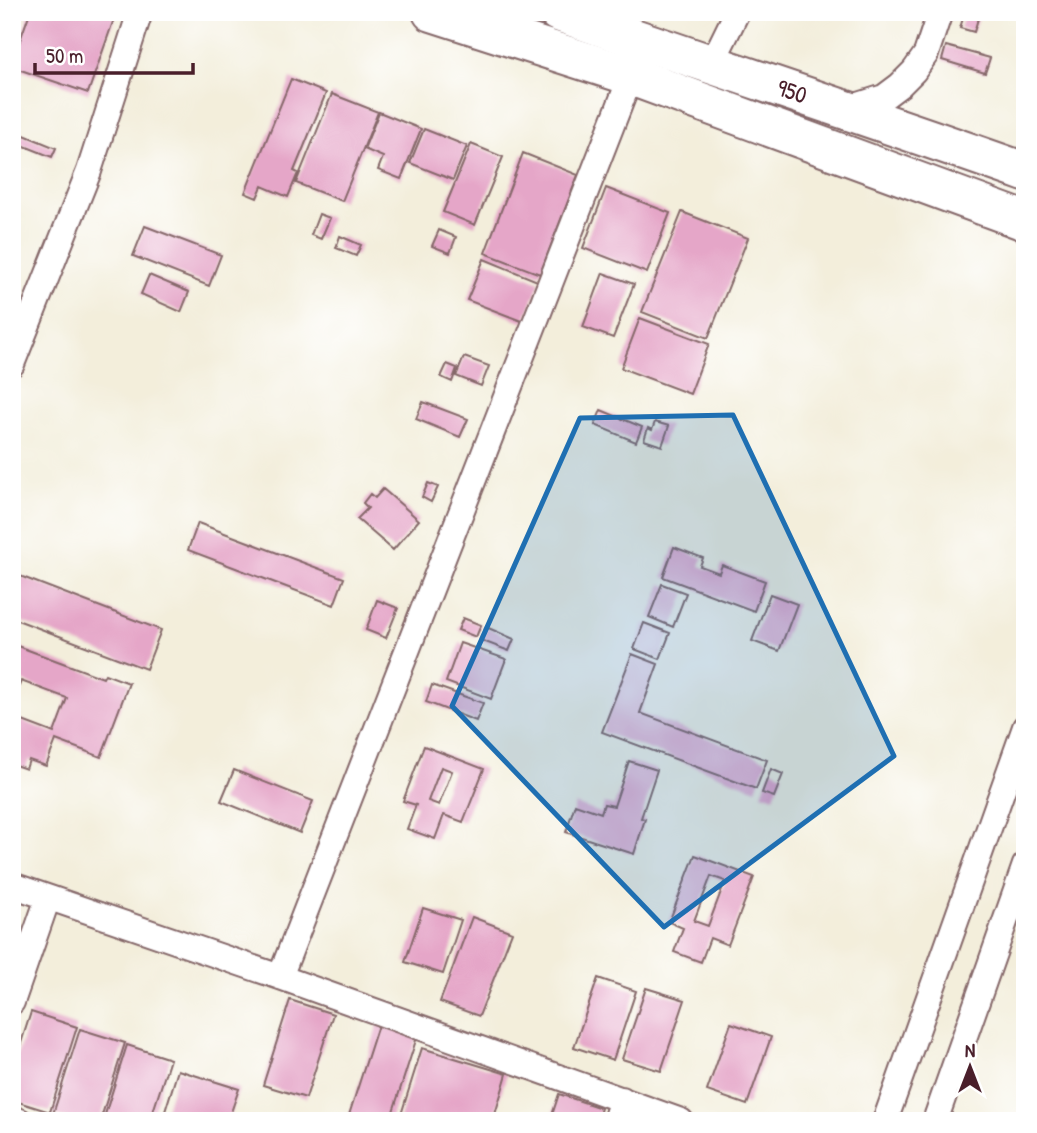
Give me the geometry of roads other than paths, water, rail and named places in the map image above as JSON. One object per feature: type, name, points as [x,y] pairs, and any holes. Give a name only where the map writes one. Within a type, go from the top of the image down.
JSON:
[{"type":"main road","name":"950","points":[[432,12],[631,76],[1025,221]]},
{"type":"main road","name":"950","points":[[558,12],[1025,172]]},
{"type":"street","points":[[12,365],[89,172],[140,12]]},
{"type":"street","points":[[711,65],[737,12]]},
{"type":"street","points":[[846,109],[884,97],[914,71],[926,54],[940,12]]},
{"type":"street","points":[[280,977],[631,76]]},
{"type":"street","points":[[885,1121],[1025,727]]},
{"type":"street","points":[[935,1121],[1025,865]]},
{"type":"street","points":[[12,885],[280,977],[619,1110],[681,1121]]},
{"type":"street","points":[[12,1002],[48,898]]},
{"type":"street","points":[[12,1118],[20,1121]]}]
